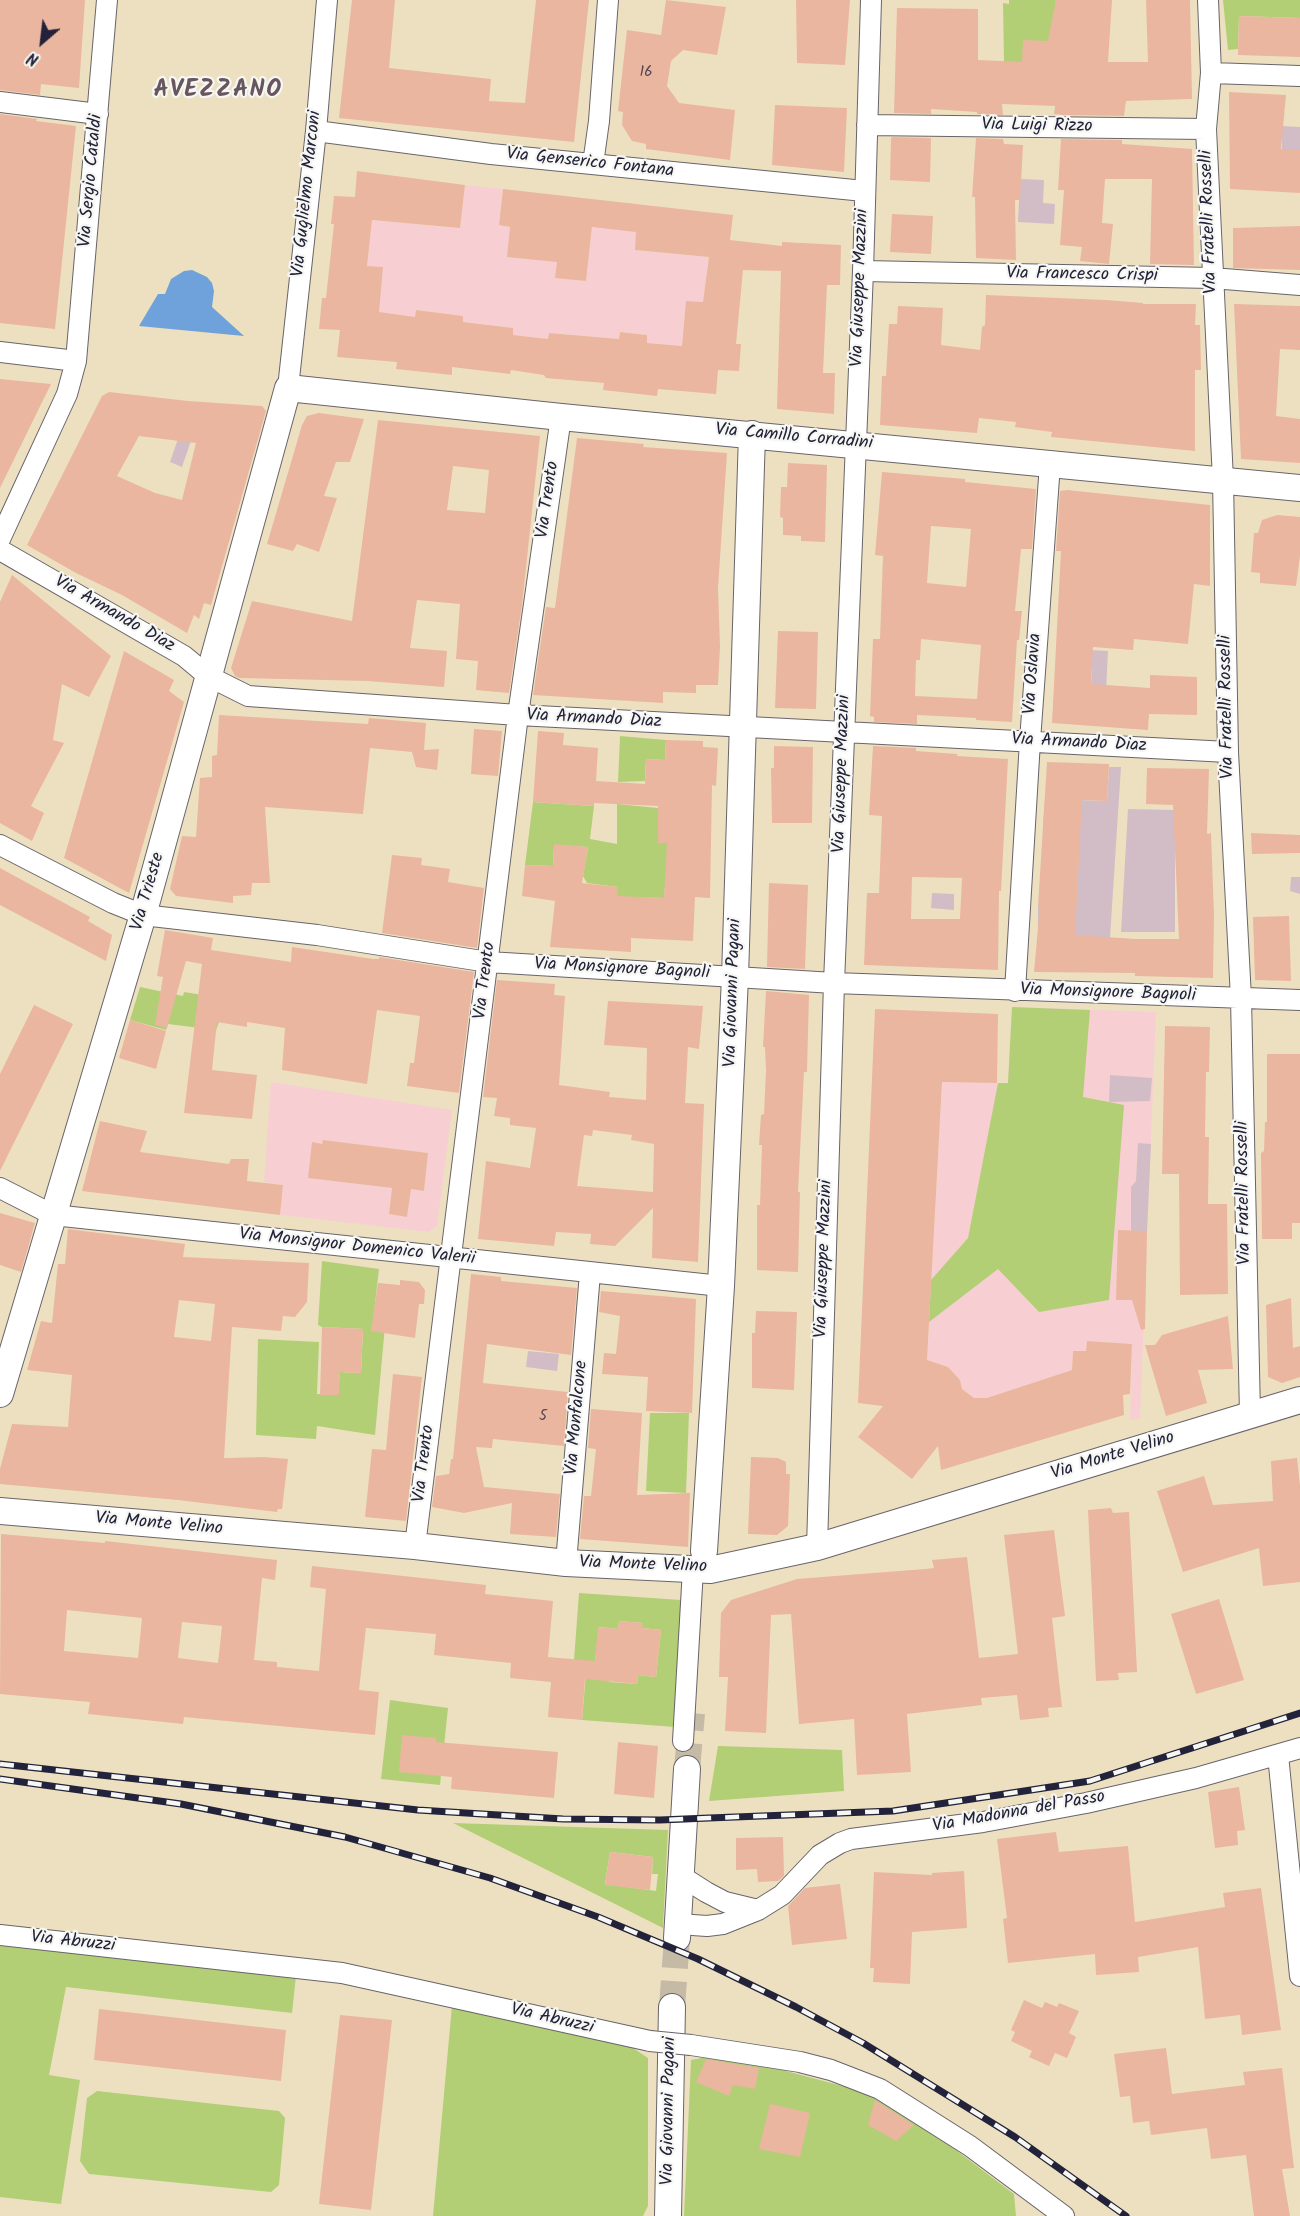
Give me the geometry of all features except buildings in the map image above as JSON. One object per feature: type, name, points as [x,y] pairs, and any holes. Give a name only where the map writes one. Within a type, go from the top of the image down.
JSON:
[{"type":"street","name":"Via Sergio Cataldi","points":[[0,539],[67,394],[76,361],[107,0]]},
{"type":"street","name":"Via Guglielmo Marconi","points":[[288,388],[316,131],[327,0]]},
{"type":"street","points":[[593,164],[608,0]]},
{"type":"street","name":"Via Giuseppe Mazzini","points":[[817,1547],[834,983],[863,271],[871,0]]},
{"type":"street","name":"Via Fratelli Rosselli","points":[[1208,0],[1211,73],[1206,129],[1223,480],[1228,752],[1241,998],[1250,1415]]},
{"type":"street","points":[[1211,73],[1300,76]]},
{"type":"street","points":[[0,102],[98,114]]},
{"type":"street","name":"Via Luigi Rizzo","points":[[867,124],[1206,129]]},
{"type":"street","name":"Via Genserico Fontana","points":[[316,131],[491,154],[864,191]]},
{"type":"street","name":"Via Francesco Crispi","points":[[863,271],[1212,278],[1300,285]]},
{"type":"street","points":[[0,352],[76,361]]},
{"type":"street","name":"Via Camillo Corradini","points":[[288,388],[561,417],[1300,488]]},
{"type":"street","name":"Via Trieste","points":[[0,1394],[143,915],[288,388]]},
{"type":"street","name":"Via Trento","points":[[415,1546],[518,715],[561,417]]},
{"type":"street","name":"Via Giovanni Pagani","points":[[699,1560],[721,1286],[735,977],[752,434]]},
{"type":"street","name":"Via Oslavia","points":[[1015,991],[1050,464]]},
{"type":"street","name":"Via Armando Diaz","points":[[0,550],[184,656],[208,675],[248,696],[744,728],[1228,752]]},
{"type":"street","name":"Via Monsignore Bagnoli","points":[[0,845],[112,903],[143,915],[317,935],[488,962],[834,983],[1300,1000]]},
{"type":"street","name":"Via Monsignor Domenico Valerii","points":[[0,1188],[53,1215],[721,1286]]},
{"type":"street","name":"Via Monfalcone","points":[[566,1563],[590,1273]]},
{"type":"street","name":"Via Monte Velino","points":[[0,1511],[415,1546],[566,1563],[699,1560],[710,1570],[817,1547],[1300,1400]]},
{"type":"street","points":[[682,1741],[699,1560]]},
{"type":"street","name":"Via Madonna del Passo","points":[[678,1931],[723,1924],[758,1910],[782,1895],[820,1855],[851,1839],[983,1822],[1056,1809],[1165,1786],[1300,1748]]},
{"type":"street","points":[[1278,1755],[1300,1976]]},
{"type":"street","points":[[678,1931],[687,1769]]},
{"type":"street","points":[[681,1876],[715,1897],[758,1910]]},
{"type":"street","name":"Via Abruzzi","points":[[0,1935],[342,1973],[650,2042],[691,2044],[800,2062],[831,2070],[880,2089],[970,2146],[1043,2208],[1064,2216]]},
{"type":"street","name":"Via Giovanni Pagani","points":[[668,2216],[672,2007]]},
{"type":"shaded area","points":[[1282,126],[1300,127],[1300,149],[1282,149]]},
{"type":"shaded area","points":[[1020,179],[1044,180],[1043,203],[1055,204],[1054,224],[1018,222]]},
{"type":"shaded area","points":[[465,185],[503,189],[499,225],[560,235],[556,278],[586,281],[592,227],[606,228],[609,201],[639,204],[635,250],[709,257],[703,302],[686,301],[682,346],[647,343],[647,335],[620,332],[619,339],[550,333],[548,339],[513,335],[513,328],[463,322],[463,316],[417,310],[415,317],[379,312],[367,266],[372,220],[460,228]]},
{"type":"shaded area","points":[[181,430],[193,435],[182,467],[170,462]]},
{"type":"shaded area","points":[[1072,649],[1108,651],[1106,691],[1091,691],[1092,663]]},
{"type":"shaded area","points":[[1109,767],[1121,767],[1110,938],[1038,933],[1038,906],[1076,909],[1080,826],[1043,826],[1045,799],[1107,801]]},
{"type":"shaded area","points":[[1128,809],[1175,810],[1175,932],[1121,932]]},
{"type":"shaded area","points":[[1291,877],[1300,877],[1300,894],[1290,891]]},
{"type":"shaded area","points":[[932,893],[954,894],[954,910],[931,908]]},
{"type":"shaded area","points":[[1012,1007],[1156,1012],[1140,1419],[1130,1420],[1132,1344],[1087,1341],[1086,1351],[1073,1351],[1072,1370],[987,1398],[974,1398],[962,1389],[960,1380],[948,1367],[929,1364],[920,1357],[928,1345],[942,1082],[1008,1083]]},
{"type":"shaded area","points":[[1110,1075],[1152,1078],[1150,1101],[1109,1102]]},
{"type":"shaded area","points":[[271,1082],[452,1110],[437,1226],[429,1232],[280,1215],[283,1185],[264,1182]],"holes":[[[323,1140],[428,1153],[424,1191],[411,1189],[407,1216],[389,1214],[392,1188],[317,1179],[313,1143],[322,1144]]]},
{"type":"shaded area","points":[[1138,1143],[1151,1144],[1147,1231],[1131,1231],[1131,1187],[1136,1181]]},
{"type":"shaded area","points":[[528,1351],[559,1354],[557,1371],[526,1367]]},
{"type":"green space","points":[[1009,0],[1056,0],[1055,8],[1087,11],[1022,62],[1004,62],[1003,3],[1009,4]]},
{"type":"green space","points":[[1223,0],[1300,0],[1300,18],[1239,16],[1238,49],[1228,50]]},
{"type":"green space","points":[[620,736],[666,740],[665,760],[646,759],[645,781],[618,782]]},
{"type":"green space","points":[[533,802],[594,806],[590,839],[617,844],[617,804],[658,808],[658,842],[669,843],[664,898],[629,897],[614,918],[617,887],[587,883],[583,876],[588,847],[554,845],[553,866],[525,865]]},
{"type":"green space","points":[[140,987],[183,996],[184,992],[209,996],[219,1022],[216,1030],[168,1024],[166,1030],[130,1020]]},
{"type":"green space","points":[[1012,1007],[1090,1010],[1083,1097],[1124,1105],[1109,1300],[1039,1312],[998,1269],[929,1322],[931,1280],[968,1238],[998,1083],[1008,1083]]},
{"type":"green space","points":[[322,1261],[379,1269],[373,1322],[385,1326],[375,1435],[317,1426],[316,1439],[256,1435],[258,1339],[319,1342],[317,1394],[338,1395],[340,1372],[361,1373],[363,1329],[318,1325]]},
{"type":"green space","points":[[650,1413],[689,1413],[686,1493],[646,1491]]},
{"type":"green space","points":[[579,1593],[681,1600],[675,1727],[582,1720],[587,1661],[574,1660]],"holes":[[[619,1621],[642,1623],[642,1628],[661,1630],[656,1677],[638,1675],[637,1684],[610,1682],[594,1670],[599,1627],[618,1629]]]},
{"type":"green space","points":[[390,1700],[448,1708],[440,1785],[381,1779]]},
{"type":"green space","points":[[718,1746],[842,1750],[844,1791],[709,1801]]},
{"type":"green space","points":[[453,1823],[668,1830],[663,1928]],"holes":[[[610,1852],[653,1857],[652,1874],[658,1874],[656,1891],[605,1884]]]},
{"type":"green space","points":[[0,1945],[296,1976],[292,2013],[66,1987],[49,2075],[80,2080],[61,2204],[0,2197]]},
{"type":"green space","points":[[452,2005],[630,2046],[648,2058],[648,2206],[643,2216],[433,2216]]},
{"type":"green space","points":[[707,2057],[760,2064],[876,2095],[944,2141],[1014,2194],[1016,2216],[684,2216],[691,2060]]},
{"type":"green space","points":[[97,2091],[279,2111],[285,2118],[279,2185],[271,2192],[89,2174],[80,2161],[87,2098]]},
{"type":"water","points":[[192,270],[207,277],[212,283],[214,291],[212,307],[244,336],[139,326],[158,294],[165,294],[171,279],[184,271]]},
{"type":"tunnel","points":[[687,1769],[692,1713]]},
{"type":"tunnel","points":[[672,2007],[677,1938]]},
{"type":"railway","points":[[0,1764],[418,1810],[563,1819],[660,1820],[893,1811],[1090,1781],[1300,1713]]},
{"type":"railway","points":[[0,1779],[181,1804],[345,1837],[490,1878],[598,1917],[698,1959],[863,2043],[1015,2137],[1126,2216]]},
{"type":"district","name":"AVEZZANO","points":[[218,92]]}]
